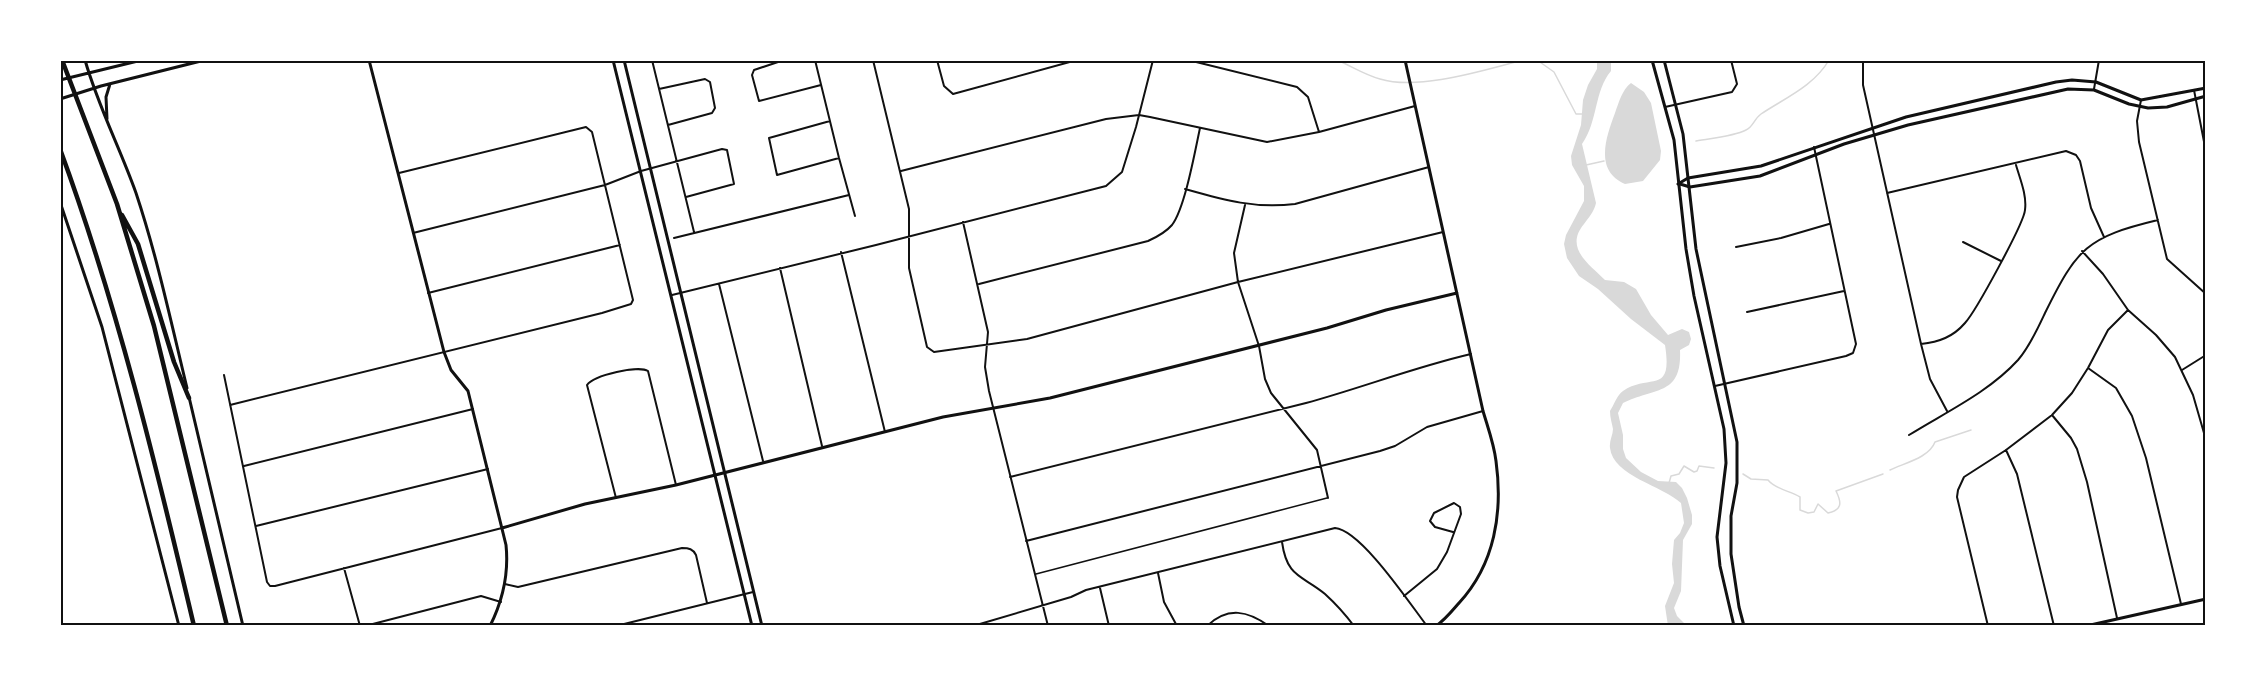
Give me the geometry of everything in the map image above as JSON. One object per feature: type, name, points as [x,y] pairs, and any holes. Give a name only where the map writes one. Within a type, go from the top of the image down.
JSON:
[{"type":"highway","points":[[62,60],[117,204],[169,381],[228,626]]},
{"type":"highway","points":[[60,149],[114,311],[148,435],[194,626]]},
{"type":"highway","points":[[117,204],[138,244],[174,362],[189,398]]},
{"type":"main road","points":[[85,60],[135,191],[156,258],[243,626]]},
{"type":"main road","points":[[60,80],[142,60]]},
{"type":"main road","points":[[60,99],[205,60]]},
{"type":"main road","points":[[369,60],[444,352],[451,370],[468,391],[502,528],[507,558],[505,584],[501,602],[490,626]]},
{"type":"main road","points":[[613,60],[752,626]]},
{"type":"main road","points":[[624,60],[762,626]]},
{"type":"main road","points":[[1652,60],[1674,140],[1694,296],[1724,429],[1726,462],[1718,518],[1718,552],[1734,626]]},
{"type":"main road","points":[[1664,60],[1683,134],[1696,249],[1737,442],[1737,483],[1731,516],[1731,554],[1744,626]]},
{"type":"main road","points":[[176,66],[178,61]]},
{"type":"main road","points":[[1405,62],[1496,459],[1500,504],[1491,548],[1479,576],[1467,594],[1436,626]]},
{"type":"main road","points":[[1678,184],[1688,178],[1761,166],[1872,127],[1925,112],[2056,82],[2072,80],[2096,82],[2141,100],[2206,88]]},
{"type":"main road","points":[[108,123],[106,97],[110,84]]},
{"type":"main road","points":[[1678,184],[1690,187],[1760,176],[1844,144],[1908,124],[2068,89],[2094,90],[2139,107],[2167,106],[2206,96]]},
{"type":"main road","points":[[60,202],[102,327],[179,626]]},
{"type":"main road","points":[[502,528],[585,504],[676,485],[943,417],[1050,398],[1457,293]]},
{"type":"main road","points":[[2086,626],[2206,599]]},
{"type":"street","points":[[652,60],[695,233]]},
{"type":"street","points":[[784,60],[754,70],[752,75],[759,101],[822,85]]},
{"type":"street","points":[[815,60],[838,158],[855,216]]},
{"type":"street","points":[[873,60],[909,209],[909,268],[927,347],[934,352],[1027,339],[1238,282],[1443,232]]},
{"type":"street","points":[[937,60],[944,86],[953,94],[1077,60]]},
{"type":"street","points":[[672,295],[1106,186],[1122,172],[1153,60]]},
{"type":"street","points":[[1188,60],[1297,87],[1308,97],[1319,132]]},
{"type":"street","points":[[1665,107],[1732,92],[1737,84],[1731,60]]},
{"type":"street","points":[[1863,60],[1863,85],[1921,344],[1930,379],[1947,411]]},
{"type":"street","points":[[2094,90],[2099,60]]},
{"type":"street","points":[[659,88],[705,79],[710,82],[715,108],[712,113],[668,125]]},
{"type":"street","points":[[2194,90],[2206,152]]},
{"type":"street","points":[[2141,100],[2137,121],[2139,142],[2167,259],[2206,294]]},
{"type":"street","points":[[901,171],[1106,119],[1139,115],[1267,142],[1319,132],[1415,105]]},
{"type":"street","points":[[830,121],[769,138],[777,175],[838,158]]},
{"type":"street","points":[[230,405],[631,304],[633,300],[592,132],[586,127],[398,173]]},
{"type":"street","points":[[979,285],[1148,241],[1161,235],[1170,227],[1179,213],[1200,128]]},
{"type":"street","points":[[1715,386],[1846,357],[1853,353],[1856,344],[1814,147]]},
{"type":"street","points":[[413,233],[605,185],[650,168],[722,149],[726,150],[734,184],[686,197]]},
{"type":"street","points":[[1887,193],[2066,151],[2076,155],[2080,161],[2091,208],[2104,237]]},
{"type":"street","points":[[1921,344],[1940,342],[1964,325],[1975,310],[2001,261],[2025,211],[2024,192],[2016,164]]},
{"type":"street","points":[[1185,189],[1245,205],[1276,206],[1295,204],[1429,167]]},
{"type":"street","points":[[674,238],[849,195]]},
{"type":"street","points":[[1245,205],[1234,253],[1238,282],[1268,387],[1317,450],[1328,498]]},
{"type":"street","points":[[1909,435],[1992,383],[2018,360],[2028,346],[2069,267],[2082,251],[2104,237],[2132,226],[2158,220]]},
{"type":"street","points":[[963,222],[988,332],[985,367],[1048,626]]},
{"type":"street","points":[[1736,247],[1781,238],[1830,224]]},
{"type":"street","points":[[1963,242],[2001,261]]},
{"type":"street","points":[[428,293],[620,245]]},
{"type":"street","points":[[2082,251],[2103,274],[2128,310],[2166,345],[2182,370],[2193,395],[2206,440]]},
{"type":"street","points":[[841,252],[885,432]]},
{"type":"street","points":[[780,268],[822,446]]},
{"type":"street","points":[[719,284],[763,461]]},
{"type":"street","points":[[2203,290],[2206,287]]},
{"type":"street","points":[[1747,312],[1845,291]]},
{"type":"street","points":[[1988,626],[1957,497],[1958,490],[1964,477],[2006,450],[2052,415],[2072,393],[2108,330],[2128,310]]},
{"type":"street","points":[[1010,477],[1345,392],[1413,368],[1471,354]]},
{"type":"street","points":[[2182,370],[2206,355]]},
{"type":"street","points":[[616,499],[586,385],[596,378],[643,368],[648,371],[676,485]]},
{"type":"street","points":[[2088,368],[2116,388],[2132,416],[2146,458],[2181,604]]},
{"type":"street","points":[[224,375],[267,582],[275,586],[502,528]]},
{"type":"street","points":[[244,466],[473,409]]},
{"type":"street","points":[[1026,541],[1380,451],[1395,446],[1427,427],[1484,411]]},
{"type":"street","points":[[2052,415],[2077,449],[2118,619]]},
{"type":"street","points":[[2006,450],[2017,474],[2054,626]]},
{"type":"street","points":[[256,526],[488,469]]},
{"type":"street","points":[[1404,596],[1437,570],[1447,552],[1461,514],[1460,507],[1454,503],[1434,513],[1430,521],[1435,527],[1453,532]]},
{"type":"street","points":[[973,626],[1100,587],[1324,529],[1341,528],[1363,545],[1426,626]]},
{"type":"street","points":[[1282,541],[1284,555],[1296,575],[1324,593],[1354,626]]},
{"type":"street","points":[[505,584],[518,587],[688,548],[696,555],[707,603]]},
{"type":"street","points":[[344,568],[360,626]]},
{"type":"street","points":[[1158,572],[1164,602],[1177,626]]},
{"type":"street","points":[[1100,587],[1109,626]]},
{"type":"street","points":[[616,626],[755,592]]},
{"type":"street","points":[[365,626],[481,596],[501,602]]},
{"type":"street","points":[[1207,626],[1224,615],[1243,612],[1255,616],[1269,626]]},
{"type":"street","points":[[1504,626],[1509,624],[1525,626]]},
{"type":"lane","points":[[1035,574],[1328,498]]},
{"type":"shaded area","points":[[1597,60],[1611,60],[1611,71],[1602,88],[1591,126],[1582,144],[1596,203],[1593,212],[1579,233],[1578,248],[1586,262],[1605,280],[1624,282],[1636,289],[1651,315],[1668,335],[1682,329],[1689,332],[1691,339],[1689,345],[1680,350],[1679,365],[1671,383],[1664,388],[1623,403],[1618,413],[1626,458],[1641,472],[1658,481],[1676,482],[1687,498],[1692,524],[1683,540],[1681,591],[1674,608],[1677,616],[1687,626],[1668,626],[1665,606],[1674,583],[1672,564],[1674,540],[1684,523],[1681,503],[1629,473],[1613,458],[1610,448],[1613,429],[1610,411],[1623,391],[1662,377],[1666,371],[1667,361],[1665,345],[1579,276],[1567,258],[1564,244],[1566,235],[1584,201],[1584,186],[1572,165],[1571,156],[1581,125],[1583,100],[1597,69]]},
{"type":"shaded area","points":[[1631,83],[1644,92],[1651,103],[1661,151],[1660,160],[1643,181],[1625,184],[1609,171],[1605,153],[1608,132],[1619,101]]},
{"type":"waterway","points":[[1337,60],[1363,73],[1396,82],[1452,78],[1523,60]]},
{"type":"waterway","points":[[1537,60],[1554,72],[1576,114],[1582,114]]},
{"type":"waterway","points":[[1696,141],[1728,136],[1748,129],[1761,114],[1807,84],[1829,60]]},
{"type":"waterway","points":[[1586,165],[1604,161]]},
{"type":"waterway","points":[[1890,470],[1922,456],[1932,448],[1935,442],[1971,430]]},
{"type":"waterway","points":[[1669,483],[1671,476],[1679,474],[1684,466],[1694,472],[1699,466],[1714,468]]},
{"type":"waterway","points":[[1743,474],[1751,479],[1768,480],[1779,488],[1800,497],[1800,510],[1808,513],[1814,512],[1818,504],[1828,513],[1836,510],[1840,505],[1836,491],[1883,474]]}]
